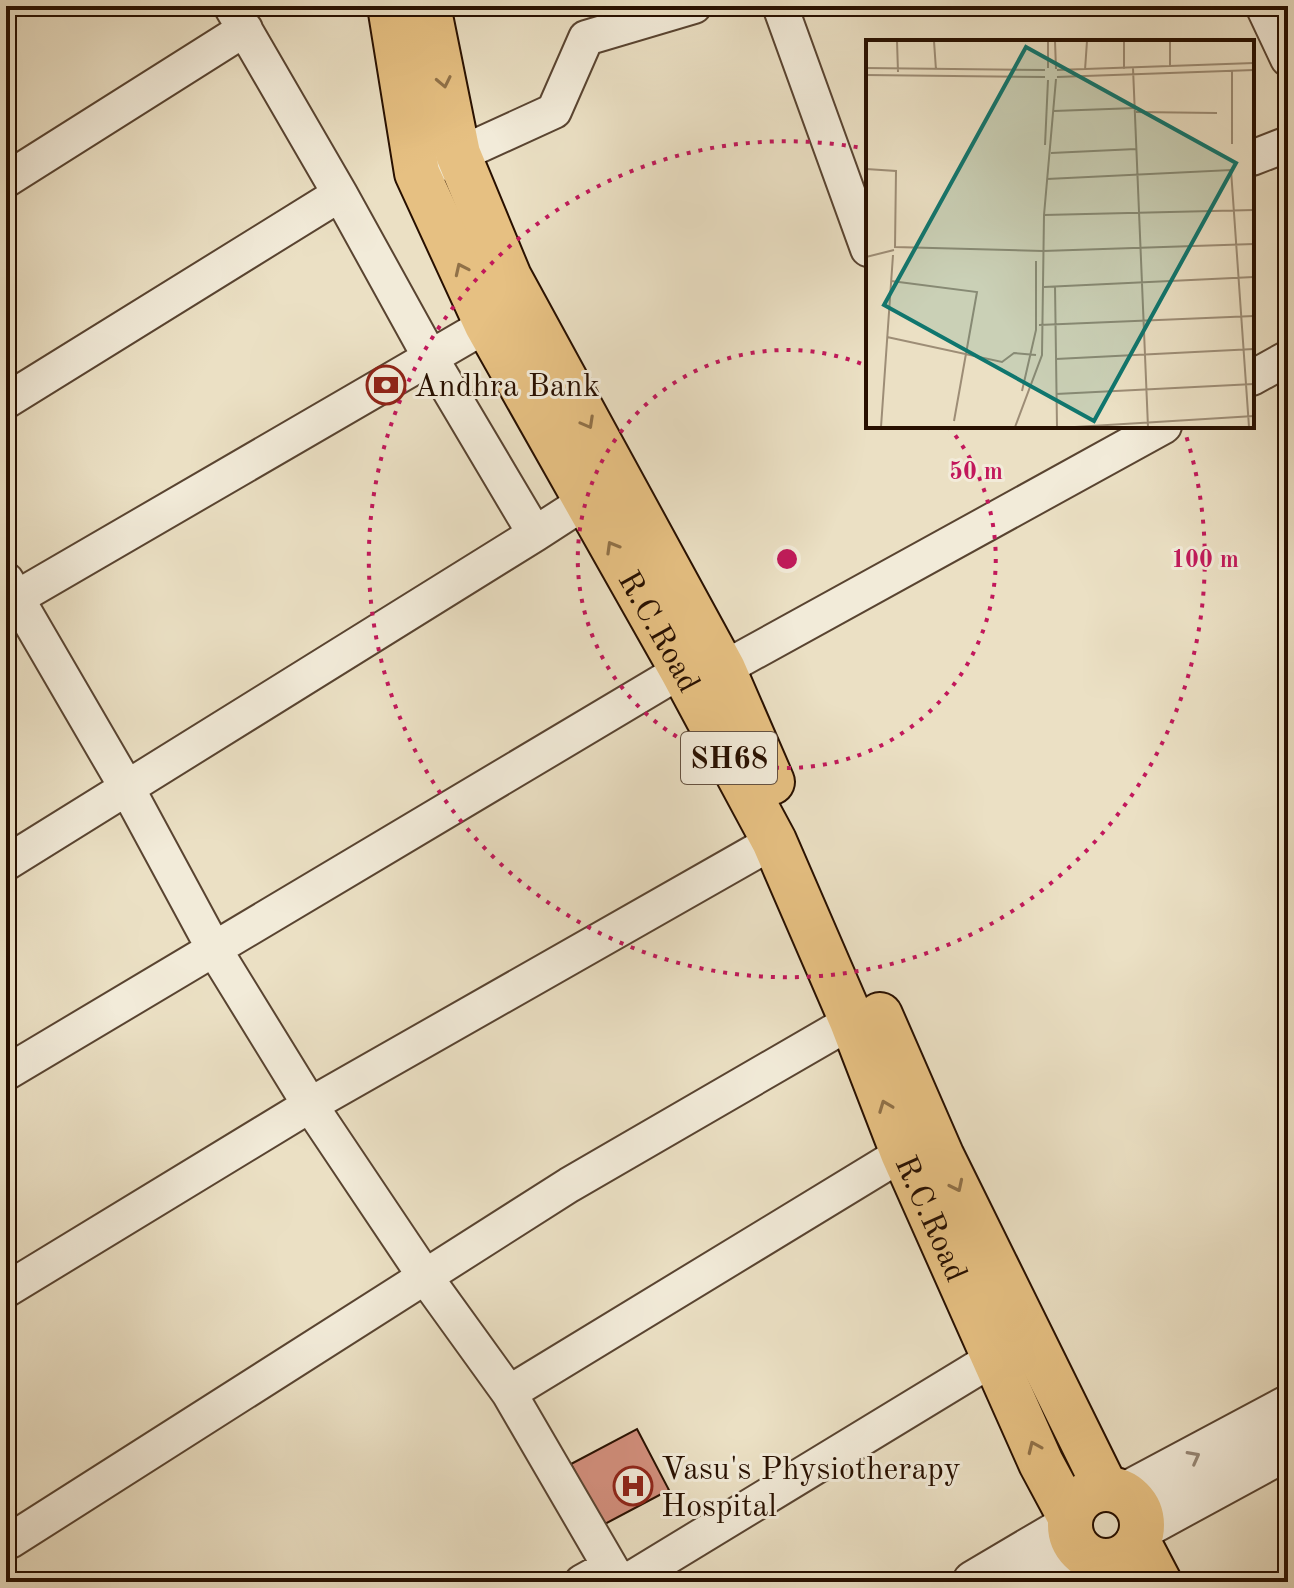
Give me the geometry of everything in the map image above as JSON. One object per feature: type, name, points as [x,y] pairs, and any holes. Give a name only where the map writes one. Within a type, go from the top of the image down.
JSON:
[{"type":"main road","name":"R.C.Road","points":[[390,6],[417,173],[505,314],[786,815],[871,994],[942,1157],[1128,1513],[1159,1582]]},
{"type":"main road","name":"R.C.Road","points":[[428,6],[458,154],[509,277],[505,314],[586,501],[702,670],[852,1021],[903,1153],[1041,1463],[1087,1549]]},
{"type":"main road","points":[[1097,1490],[1128,1513],[1131,1551],[1116,1561],[1087,1549],[1074,1507],[1080,1499],[1097,1490]]},
{"type":"street","points":[[417,173],[554,111],[586,38],[694,6]]},
{"type":"street","points":[[780,6],[866,243]]},
{"type":"street","points":[[1263,6],[1288,59]]},
{"type":"street","points":[[6,180],[238,18],[430,357],[535,534]]},
{"type":"street","points":[[1254,157],[1288,144]]},
{"type":"street","points":[[6,401],[340,194]]},
{"type":"street","points":[[505,314],[9,594],[127,788],[214,949],[310,1105],[426,1278],[509,1393],[609,1578],[994,1358]]},
{"type":"street","points":[[1254,377],[1288,358]]},
{"type":"street","points":[[6,1073],[214,949],[702,670],[1160,428]]},
{"type":"street","points":[[6,863],[586,501]]},
{"type":"street","points":[[6,1290],[310,1105],[774,841]]},
{"type":"street","points":[[7,1540],[569,1185],[852,1021]]},
{"type":"street","points":[[509,1393],[903,1153]]},
{"type":"street","points":[[1128,1513],[1288,1407]]},
{"type":"street","points":[[1128,1513],[1288,1448]]},
{"type":"street","points":[[974,1582],[1087,1549]]},
{"type":"street","points":[[1045,1582],[1087,1549]]},
{"type":"building","points":[[637,1429],[669,1490],[603,1525],[571,1464]]},
{"type":"place","name":"Andhra Bank","points":[[386,385]]},
{"type":"place","name":"Vasu's Physiotherapy Hospital","points":[[633,1486]]}]
